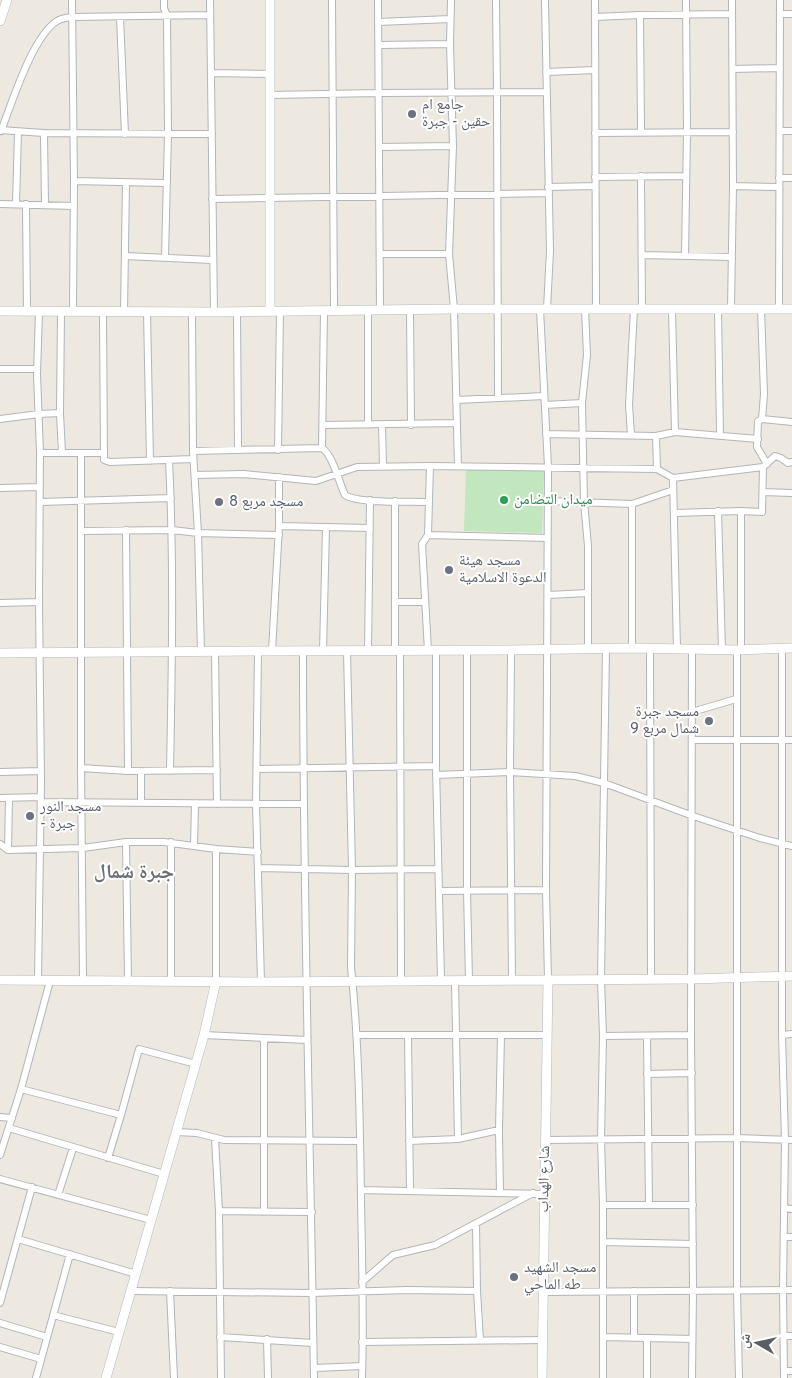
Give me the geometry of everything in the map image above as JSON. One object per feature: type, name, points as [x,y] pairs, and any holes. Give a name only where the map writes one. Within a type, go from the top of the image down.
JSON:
[{"type":"street","points":[[0,21],[7,0]]},
{"type":"street","points":[[72,0],[74,133],[73,312]]},
{"type":"street","points":[[164,0],[167,16],[168,134],[165,183],[165,257]]},
{"type":"street","points":[[210,0],[214,312]]},
{"type":"street","points":[[270,0],[270,311]]},
{"type":"street","points":[[332,0],[334,310]]},
{"type":"street","points":[[378,0],[380,310]]},
{"type":"street","points":[[451,0],[450,44],[453,146],[449,254],[454,309],[458,466]]},
{"type":"street","points":[[496,0],[498,92],[498,398]]},
{"type":"street","points":[[545,0],[550,251],[544,309],[544,396],[548,467],[546,890],[548,980]]},
{"type":"street","points":[[595,0],[596,309]]},
{"type":"street","points":[[685,256],[686,0]]},
{"type":"street","points":[[731,310],[733,186],[732,0]]},
{"type":"street","points":[[779,309],[780,0]]},
{"type":"street","points":[[595,17],[732,14]]},
{"type":"street","points":[[780,14],[792,14]]},
{"type":"street","points":[[209,15],[72,17],[55,22],[41,38],[20,80],[1,130],[44,133],[212,134]]},
{"type":"street","points":[[640,15],[641,132]]},
{"type":"street","points":[[120,17],[125,134]]},
{"type":"street","points":[[378,22],[450,19]]},
{"type":"street","points":[[379,44],[450,44]]},
{"type":"street","points":[[733,69],[780,68]]},
{"type":"street","points":[[546,72],[595,70]]},
{"type":"street","points":[[211,73],[270,74]]},
{"type":"street","points":[[270,95],[546,92]]},
{"type":"street","points":[[780,131],[792,131]]},
{"type":"street","points":[[16,204],[18,132]]},
{"type":"street","points":[[595,133],[733,132]]},
{"type":"street","points":[[44,133],[45,205]]},
{"type":"street","points":[[379,147],[453,146]]},
{"type":"street","points":[[631,435],[630,382],[643,254],[641,176]]},
{"type":"street","points":[[595,177],[686,176]]},
{"type":"street","points":[[779,178],[792,178]]},
{"type":"street","points":[[74,181],[165,183]]},
{"type":"street","points":[[124,312],[126,182]]},
{"type":"street","points":[[212,199],[498,194],[596,186]]},
{"type":"street","points":[[733,186],[779,187]]},
{"type":"street","points":[[0,204],[74,206]]},
{"type":"street","points":[[26,204],[26,312]]},
{"type":"street","points":[[380,254],[449,254]]},
{"type":"street","points":[[643,254],[732,257]]},
{"type":"street","points":[[125,256],[212,260]]},
{"type":"street","points":[[0,311],[236,312],[410,309],[792,309]]},
{"type":"street","points":[[410,309],[411,425]]},
{"type":"street","points":[[585,309],[587,356],[582,403],[582,434],[584,502],[588,546],[588,649]]},
{"type":"street","points":[[761,309],[764,394],[762,420]]},
{"type":"street","points":[[368,310],[368,425]]},
{"type":"street","points":[[672,310],[675,432]]},
{"type":"street","points":[[718,310],[720,435]]},
{"type":"street","points":[[38,980],[41,799],[40,453],[37,369],[39,311]]},
{"type":"street","points":[[278,450],[280,311]]},
{"type":"street","points":[[322,448],[324,311]]},
{"type":"street","points":[[61,312],[60,413],[62,453]]},
{"type":"street","points":[[102,312],[103,458],[106,462],[193,460]]},
{"type":"street","points":[[147,312],[150,461]]},
{"type":"street","points":[[192,312],[193,460],[198,533],[201,652]]},
{"type":"street","points":[[236,312],[238,450]]},
{"type":"street","points":[[0,369],[37,369]]},
{"type":"street","points":[[456,400],[544,396]]},
{"type":"street","points":[[545,405],[582,403]]},
{"type":"street","points":[[0,419],[60,413]]},
{"type":"street","points":[[674,513],[762,512],[765,466],[757,447],[758,421],[792,422]]},
{"type":"street","points":[[323,425],[457,423]]},
{"type":"street","points":[[382,425],[383,467]]},
{"type":"street","points":[[546,434],[656,436],[675,432],[758,439]]},
{"type":"street","points":[[656,436],[657,469]]},
{"type":"street","points":[[193,451],[322,448],[326,451],[333,464],[345,495],[352,499],[430,502]]},
{"type":"street","points":[[40,453],[103,452]]},
{"type":"street","points":[[82,453],[81,768],[83,980]]},
{"type":"street","points":[[195,475],[244,474],[316,481],[357,467],[458,466],[657,469],[673,478],[765,466],[775,456],[788,463],[792,462]]},
{"type":"street","points":[[170,460],[172,530],[170,771]]},
{"type":"street","points":[[430,466],[428,535],[422,544],[425,602],[432,651],[440,980]]},
{"type":"street","points":[[272,651],[279,526],[279,477]]},
{"type":"street","points":[[673,478],[677,649]]},
{"type":"street","points":[[0,488],[40,487]]},
{"type":"street","points":[[547,501],[632,504],[673,490]]},
{"type":"street","points":[[763,492],[792,492]]},
{"type":"street","points":[[40,502],[171,498]]},
{"type":"street","points":[[368,651],[370,500]]},
{"type":"street","points":[[395,501],[401,980]]},
{"type":"street","points":[[632,504],[632,648]]},
{"type":"street","points":[[718,511],[722,650]]},
{"type":"street","points":[[740,1378],[737,1291],[736,699],[739,649],[741,512]]},
{"type":"street","points":[[279,526],[370,528]]},
{"type":"street","points":[[323,651],[326,528]]},
{"type":"street","points":[[126,530],[128,770]]},
{"type":"street","points":[[82,531],[172,530],[198,533],[278,535]]},
{"type":"street","points":[[428,535],[547,538]]},
{"type":"street","points":[[548,595],[588,593]]},
{"type":"street","points":[[0,603],[39,602]]},
{"type":"street","points":[[395,602],[425,602]]},
{"type":"street","points":[[0,653],[258,650],[467,651],[632,648],[722,650],[792,648]]},
{"type":"street","points":[[782,648],[782,1035],[788,1140],[784,1208],[784,1378]]},
{"type":"street","points":[[604,1378],[603,1036],[601,980],[606,649]]},
{"type":"street","points":[[650,649],[651,979]]},
{"type":"street","points":[[692,649],[692,1378]]},
{"type":"street","points":[[258,650],[256,804],[261,982]]},
{"type":"street","points":[[511,650],[512,980]]},
{"type":"street","points":[[215,651],[217,804]]},
{"type":"street","points":[[304,651],[303,769],[314,1378]]},
{"type":"street","points":[[347,651],[352,870],[351,967],[354,981],[357,1035],[360,1141],[362,1378]]},
{"type":"street","points":[[467,651],[466,774],[469,980]]},
{"type":"street","points":[[692,712],[736,699]]},
{"type":"street","points":[[692,740],[792,740]]},
{"type":"street","points":[[257,769],[436,766]]},
{"type":"street","points":[[81,768],[141,771],[217,770]]},
{"type":"street","points":[[0,772],[41,771]]},
{"type":"street","points":[[141,771],[141,803]]},
{"type":"street","points":[[436,775],[510,772],[575,776],[650,799],[693,816],[792,846]]},
{"type":"street","points":[[0,798],[82,802],[304,804]]},
{"type":"street","points":[[8,850],[9,798]]},
{"type":"street","points":[[194,846],[195,804]]},
{"type":"street","points":[[0,811],[9,812]]},
{"type":"street","points":[[0,844],[8,850],[83,848],[126,842],[171,842],[216,849],[258,852]]},
{"type":"street","points":[[126,842],[128,981]]},
{"type":"street","points":[[171,842],[171,981]]},
{"type":"street","points":[[106,1378],[196,1064],[216,981],[216,849]]},
{"type":"street","points":[[258,868],[438,869]]},
{"type":"street","points":[[439,891],[546,890]]},
{"type":"street","points":[[0,980],[261,982],[692,979],[792,976]]},
{"type":"street","points":[[0,1154],[21,1089],[50,980]]},
{"type":"street","points":[[455,980],[458,1139]]},
{"type":"street","name":"شارع الهداب","points":[[542,1378],[548,980]]},
{"type":"street","points":[[204,1034],[307,1040]]},
{"type":"street","points":[[782,1035],[792,1034]]},
{"type":"street","points":[[357,1035],[547,1035]]},
{"type":"street","points":[[500,1193],[501,1035]]},
{"type":"street","points":[[408,1036],[410,1190]]},
{"type":"street","points":[[603,1036],[692,1036]]},
{"type":"street","points":[[647,1036],[649,1204]]},
{"type":"street","points":[[264,1038],[264,1211]]},
{"type":"street","points":[[108,1158],[139,1049],[196,1064]]},
{"type":"street","points":[[647,1074],[692,1073]]},
{"type":"street","points":[[21,1089],[120,1115]]},
{"type":"street","points":[[0,1116],[12,1118]]},
{"type":"street","points":[[9,1128],[164,1174]]},
{"type":"street","points":[[409,1141],[458,1139],[499,1130]]},
{"type":"street","points":[[176,1132],[198,1133],[224,1140],[360,1141]]},
{"type":"street","points":[[215,1138],[219,1211],[220,1378]]},
{"type":"street","points":[[545,1140],[738,1138],[788,1140]]},
{"type":"street","points":[[58,1195],[73,1148]]},
{"type":"street","points":[[0,1179],[151,1220]]},
{"type":"street","points":[[0,1303],[32,1188]]},
{"type":"street","points":[[361,1190],[544,1194]]},
{"type":"street","points":[[362,1282],[393,1255],[435,1245],[533,1194]]},
{"type":"street","points":[[603,1205],[693,1204]]},
{"type":"street","points":[[784,1208],[792,1208]]},
{"type":"street","points":[[219,1211],[312,1212]]},
{"type":"street","points":[[476,1223],[480,1340]]},
{"type":"street","points":[[784,1237],[792,1238]]},
{"type":"street","points":[[18,1239],[136,1274]]},
{"type":"street","points":[[603,1242],[693,1244]]},
{"type":"street","points":[[36,1378],[70,1254]]},
{"type":"street","points":[[544,1292],[792,1290]]},
{"type":"street","points":[[131,1291],[312,1293],[477,1291]]},
{"type":"street","points":[[170,1291],[174,1378]]},
{"type":"street","points":[[634,1291],[634,1338]]},
{"type":"street","points":[[53,1315],[119,1332]]},
{"type":"street","points":[[0,1323],[47,1337]]},
{"type":"street","points":[[783,1336],[792,1336]]},
{"type":"street","points":[[220,1337],[313,1342]]},
{"type":"street","points":[[604,1337],[692,1339]]},
{"type":"street","points":[[647,1339],[647,1378]]},
{"type":"street","points":[[268,1340],[268,1378]]},
{"type":"street","points":[[362,1342],[542,1340]]},
{"type":"street","points":[[0,1347],[41,1359]]},
{"type":"street","points":[[314,1368],[362,1366]]},
{"type":"street","points":[[784,1370],[792,1371]]},
{"type":"green space","name":"ميدان التضامن","points":[[466,468],[544,470],[542,533],[464,531]]},
{"type":"place","name":"جامع ام حقين - جبرة","points":[[412,114]]},
{"type":"place","name":"ميدان التضامن","points":[[504,500]]},
{"type":"place","name":"مسجد مربع 8","points":[[219,502]]},
{"type":"place","name":"مسجد هيئة الدعوة الاسلامية","points":[[449,570]]},
{"type":"place","name":"مسجد جبرة شمال مربع 9","points":[[709,721]]},
{"type":"place","name":"مسجد النور - جبرة","points":[[30,816]]},
{"type":"place","name":"مسجد الشهيد طه الماحي","points":[[514,1277]]},
{"type":"district","name":"جبرة شمال","points":[[134,873]]}]
